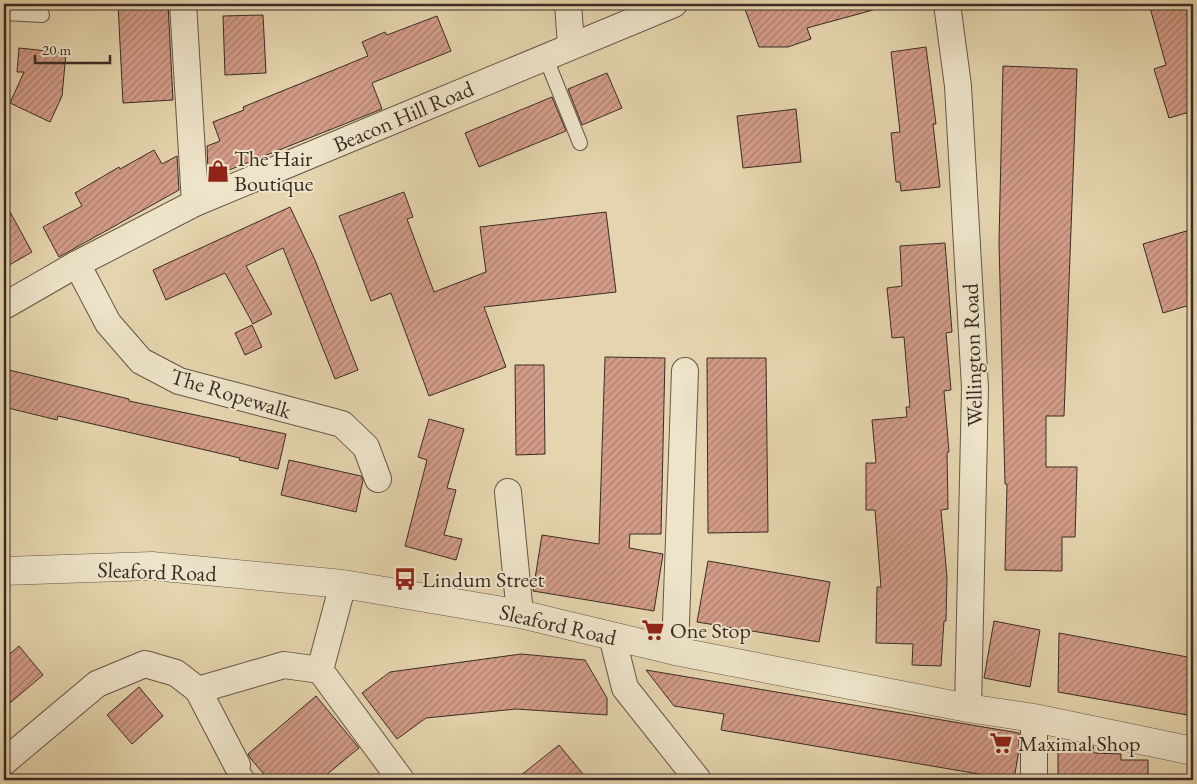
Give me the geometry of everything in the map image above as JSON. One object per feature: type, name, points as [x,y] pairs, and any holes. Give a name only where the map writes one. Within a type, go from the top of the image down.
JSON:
[{"type":"street","points":[[184,4],[195,203]]},
{"type":"street","points":[[568,4],[572,45]]},
{"type":"street","name":"Beacon Hill Road","points":[[4,306],[77,264],[195,203],[674,4]]},
{"type":"street","name":"Wellington Road","points":[[947,4],[958,86],[975,388],[968,708]]},
{"type":"street","name":"The Ropewalk","points":[[77,264],[108,323],[141,361],[179,381],[342,424],[366,447],[378,479]]},
{"type":"street","points":[[675,651],[685,371]]},
{"type":"street","points":[[508,492],[520,614]]},
{"type":"street","name":"Sleaford Road","points":[[4,571],[152,566],[343,584],[520,614],[675,651],[968,708],[1034,718],[1193,751]]},
{"type":"street","points":[[320,670],[343,584]]},
{"type":"street","points":[[612,636],[624,688],[698,780]]},
{"type":"street","points":[[4,762],[97,684],[145,664],[176,673],[198,690],[243,773]]},
{"type":"street","points":[[198,690],[284,665],[320,670],[401,780]]},
{"type":"street","points":[[1034,718],[1034,780]]},
{"type":"lane","points":[[4,13],[42,15]]},
{"type":"lane","points":[[545,56],[580,143]]},
{"type":"building","points":[[118,4],[168,4],[173,100],[123,103]]},
{"type":"building","points":[[743,4],[872,4],[873,10],[807,28],[811,39],[788,47],[759,47]]},
{"type":"building","points":[[1149,4],[1193,4],[1193,111],[1169,118],[1154,69],[1166,65]]},
{"type":"building","points":[[263,15],[266,73],[225,75],[223,16]]},
{"type":"building","points":[[437,16],[451,51],[372,83],[382,109],[214,176],[208,172],[207,146],[220,141],[213,122],[244,110],[243,107],[368,56],[362,42],[385,32],[387,35]]},
{"type":"building","points":[[926,47],[936,124],[933,124],[940,187],[901,191],[900,182],[896,182],[891,133],[900,132],[891,52]]},
{"type":"building","points":[[19,48],[66,53],[62,96],[50,122],[10,103],[24,72],[17,72]]},
{"type":"building","points":[[1003,66],[1077,69],[1064,416],[1046,416],[1046,467],[1077,467],[1075,537],[1062,537],[1062,571],[1005,570],[1007,484],[1005,484],[999,242]]},
{"type":"building","points":[[607,73],[622,108],[582,125],[568,89]]},
{"type":"building","points":[[552,97],[566,131],[479,167],[465,133]]},
{"type":"building","points":[[796,109],[801,162],[743,168],[737,116]]},
{"type":"building","points":[[154,150],[162,164],[177,156],[179,190],[59,257],[43,227],[82,206],[75,193],[119,167],[120,169]]},
{"type":"building","points":[[404,192],[413,217],[407,219],[434,292],[486,272],[480,227],[606,212],[616,292],[484,307],[506,367],[429,396],[391,293],[371,301],[339,216]]},
{"type":"building","points":[[4,201],[32,252],[4,268]]},
{"type":"building","points":[[290,207],[315,260],[358,370],[335,379],[283,248],[246,266],[272,314],[253,324],[225,273],[166,300],[153,270]]},
{"type":"building","points":[[1193,229],[1193,304],[1163,313],[1143,244]]},
{"type":"building","points":[[945,243],[952,332],[946,333],[951,390],[944,391],[949,452],[947,452],[948,509],[941,510],[947,578],[946,621],[944,621],[941,666],[912,665],[913,644],[876,643],[877,587],[881,587],[875,510],[866,510],[866,463],[876,463],[872,420],[907,417],[906,407],[910,407],[904,337],[892,338],[887,288],[902,286],[900,246]]},
{"type":"building","points":[[252,325],[262,347],[245,355],[235,333]]},
{"type":"building","points":[[605,357],[665,358],[661,534],[630,534],[629,548],[663,554],[654,611],[533,591],[542,535],[599,544]]},
{"type":"building","points":[[707,358],[766,358],[768,532],[708,533]]},
{"type":"building","points":[[515,365],[544,365],[545,454],[516,455]]},
{"type":"building","points":[[9,370],[129,399],[129,401],[286,434],[278,469],[239,460],[240,458],[58,416],[57,420],[4,407],[4,393]]},
{"type":"building","points":[[429,419],[464,429],[447,488],[456,490],[444,535],[462,539],[456,560],[405,546],[427,460],[418,457]]},
{"type":"building","points":[[289,460],[361,476],[363,480],[356,512],[281,495]]},
{"type":"building","points":[[708,561],[830,582],[819,642],[697,622]]},
{"type":"building","points":[[994,621],[1040,630],[1030,687],[984,678]]},
{"type":"building","points":[[1059,633],[1193,658],[1193,716],[1058,692]]},
{"type":"building","points":[[19,646],[43,675],[4,708],[4,659]]},
{"type":"building","points":[[521,654],[585,660],[607,698],[607,715],[516,709],[426,718],[397,739],[362,693],[390,672]]},
{"type":"building","points":[[646,670],[1019,733],[1019,749],[1014,780],[721,730],[724,714],[674,706]]},
{"type":"building","points":[[139,687],[163,716],[132,744],[107,715]]},
{"type":"building","points":[[316,696],[359,748],[320,780],[269,780],[248,754]]},
{"type":"building","points":[[559,745],[588,780],[515,780]]},
{"type":"building","points":[[1058,746],[1093,746],[1094,753],[1121,754],[1121,760],[1148,760],[1148,780],[1058,780]]},
{"type":"place","name":"The Hair Boutique","points":[[218,171]]},
{"type":"place","name":"Lindum Street","points":[[405,579]]},
{"type":"place","name":"One Stop","points":[[653,630]]},
{"type":"place","name":"Maximal Shop","points":[[1001,743]]}]
